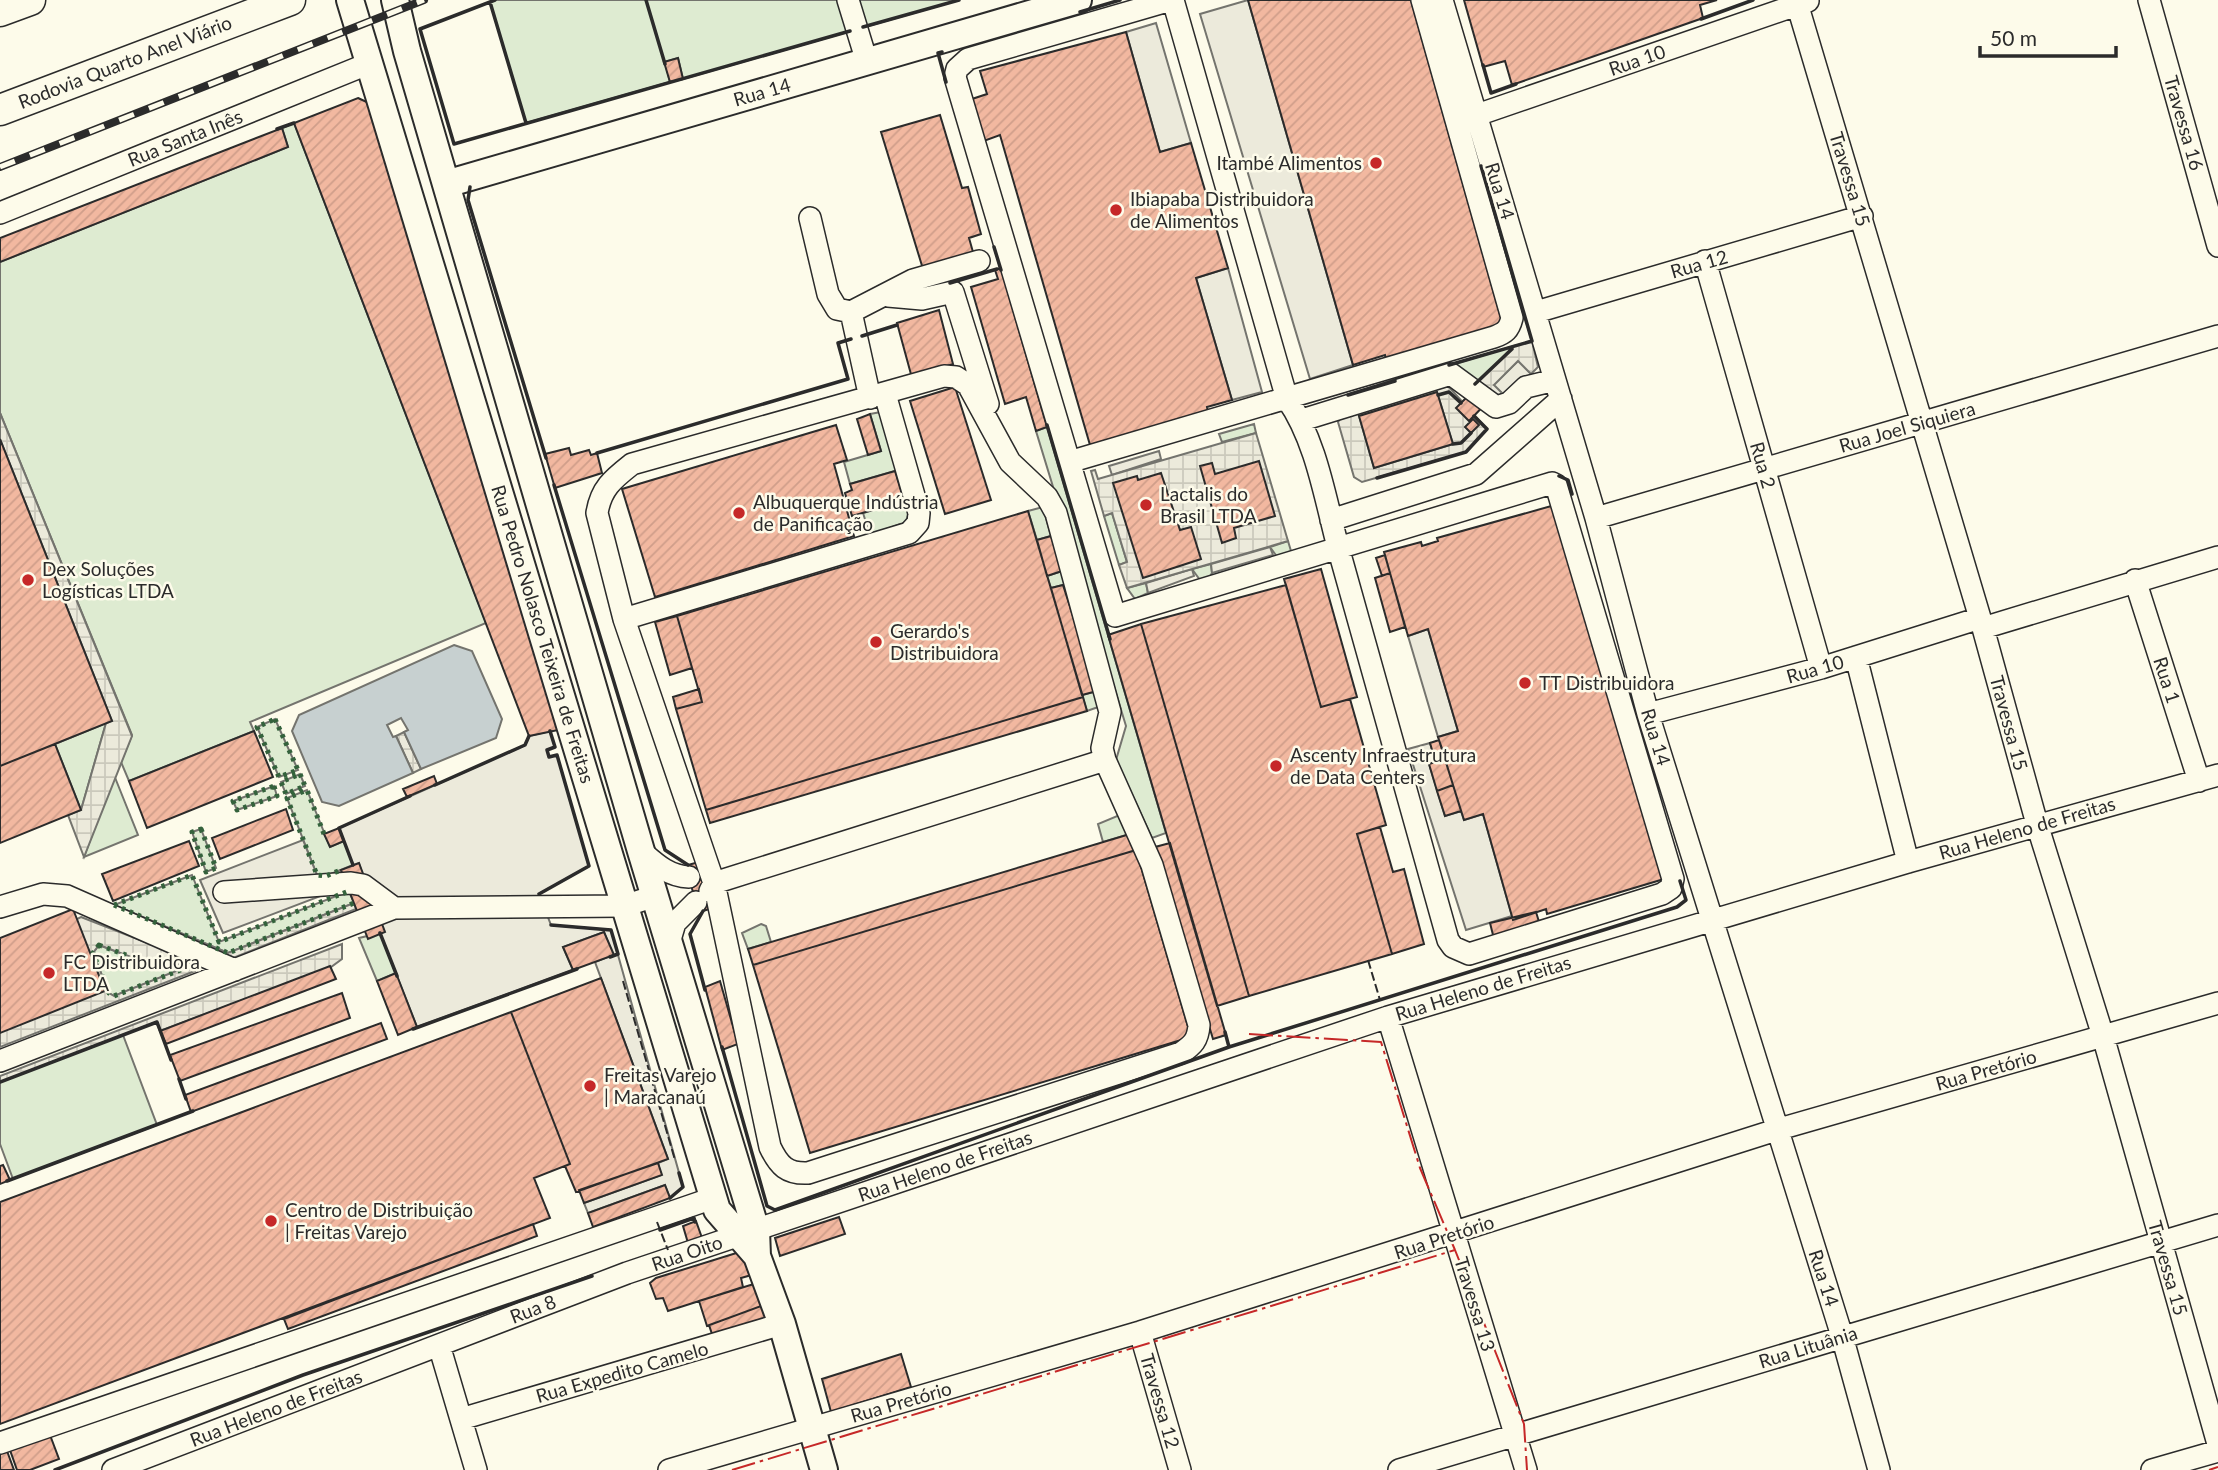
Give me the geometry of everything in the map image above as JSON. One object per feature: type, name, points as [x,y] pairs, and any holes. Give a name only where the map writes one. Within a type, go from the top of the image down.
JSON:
[{"type":"highway","points":[[0,11],[30,0]]},
{"type":"highway","name":"Rodovia Quarto Anel Viário","points":[[0,110],[290,0]]},
{"type":"main road","name":"Rua Pedro Nolasco Teixeira de Freitas","points":[[350,0],[713,1198],[719,1214],[749,1238]]},
{"type":"main road","name":"Rua Pedro Nolasco Teixeira de Freitas","points":[[395,0],[407,51],[669,943],[749,1238],[782,1324],[824,1470]]},
{"type":"main road","name":"Rua 14","points":[[446,184],[1077,0]]},
{"type":"main road","points":[[506,508],[538,500]]},
{"type":"street","points":[[848,0],[867,62]]},
{"type":"street","points":[[1287,398],[1172,0],[968,59],[957,69],[955,77],[1115,616],[1338,547],[1552,483],[1556,485],[1673,879],[1671,888],[1662,894],[1488,950],[1469,954],[1453,947],[1448,940],[1338,547],[1331,520],[1302,420],[1287,398]]},
{"type":"street","points":[[1069,462],[1494,337],[1510,327],[1511,318],[1422,0]]},
{"type":"street","name":"Rua 14","points":[[1442,0],[1596,517],[1648,714],[1714,919],[1776,1130],[1843,1336],[1879,1470]]},
{"type":"street","name":"Travessa 16","points":[[2149,0],[2218,246]]},
{"type":"street","name":"Rua 10","points":[[1477,116],[1801,1]]},
{"type":"street","name":"Travessa 15","points":[[1801,1],[1921,423],[1982,623],[2037,824],[2103,1036],[2218,1444]]},
{"type":"street","name":"Rua Santa Inês","points":[[0,213],[370,63]]},
{"type":"street","name":"Rua 12","points":[[1536,312],[1862,216]]},
{"type":"street","points":[[810,218],[828,294],[837,309],[851,312],[888,296],[913,280],[979,261]]},
{"type":"street","name":"Rua 2","points":[[1705,261],[1821,668]]},
{"type":"street","points":[[888,296],[922,299],[953,292],[998,437]]},
{"type":"street","points":[[624,619],[909,533],[918,523],[919,513],[877,396],[851,312]]},
{"type":"street","name":"Rua Joel Siquiera","points":[[1596,517],[2218,336]]},
{"type":"street","points":[[1302,420],[1451,374],[1496,407],[1509,403],[1526,387],[1558,390]]},
{"type":"street","points":[[944,376],[956,377],[968,385],[978,399],[1010,462],[1047,497],[1059,523],[1110,712],[1102,748],[1105,760],[1152,865],[1199,1025],[1193,1045],[1181,1053],[808,1173],[796,1174],[785,1169],[770,1147],[703,886],[624,619],[597,513],[600,495],[610,481],[632,464],[877,396],[944,376]]},
{"type":"street","points":[[1331,520],[1476,474],[1558,390]]},
{"type":"street","name":"Rua 10","points":[[1648,714],[2218,557]]},
{"type":"street","name":"Rua 1","points":[[2135,580],[2208,778]]},
{"type":"street","points":[[1856,657],[1908,862]]},
{"type":"street","points":[[669,943],[675,923],[703,886],[1105,760]]},
{"type":"street","name":"Rua Heleno de Freitas","points":[[749,1238],[1388,1017],[2037,824],[2208,778]]},
{"type":"street","points":[[641,850],[659,867],[703,886]]},
{"type":"street","points":[[224,892],[351,883],[363,885],[394,908]]},
{"type":"street","points":[[0,908],[43,894],[67,896],[235,970]]},
{"type":"street","points":[[0,1061],[394,908],[624,906],[654,896]]},
{"type":"street","name":"Rua Pretório","points":[[669,1470],[1140,1332],[1776,1130],[2218,1003]]},
{"type":"street","name":"Travessa 13","points":[[1388,1017],[1526,1470]]},
{"type":"street","points":[[0,1443],[713,1198]]},
{"type":"street","name":"Rua Lituânia","points":[[1399,1470],[2218,1224]]},
{"type":"street","name":"Rua Oito","points":[[627,1273],[749,1238]]},
{"type":"street","name":"Rua 8","points":[[439,1345],[627,1273]]},
{"type":"street","name":"Rua Expedito Camelo","points":[[461,1419],[782,1324]]},
{"type":"street","name":"Travessa 12","points":[[1140,1332],[1180,1470]]},
{"type":"street","points":[[439,1345],[476,1470]]},
{"type":"street","name":"Rua Heleno de Freitas","points":[[113,1470],[439,1345]]},
{"type":"street","points":[[2152,1470],[2218,1451]]},
{"type":"green space","points":[[959,0],[683,79],[678,58],[665,62],[670,82],[526,123],[490,2]]},
{"type":"green space","points":[[294,123],[486,623],[250,722],[254,731],[129,781],[121,762],[132,735],[0,413],[0,262],[288,147],[282,128]]},
{"type":"green space","points":[[1514,346],[1475,385],[1454,364]]},
{"type":"green space","points":[[881,412],[909,512],[906,522],[870,535],[863,513],[904,501],[895,471],[850,484],[844,462],[881,451],[870,414]]},
{"type":"green space","points":[[1254,424],[1256,433],[1222,442],[1219,434]]},
{"type":"green space","points":[[1047,427],[1166,833],[1152,838],[1116,760],[1126,726],[1036,431]]},
{"type":"green space","points":[[1043,507],[1051,536],[1037,540],[1028,511]]},
{"type":"green space","points":[[1112,513],[1127,562],[1119,565],[1104,516]]},
{"type":"green space","points":[[1288,541],[1291,551],[1287,556],[1278,558],[1270,547]]},
{"type":"green space","points":[[1211,564],[1212,573],[1209,578],[1200,580],[1192,569]]},
{"type":"green space","points":[[1062,571],[1074,611],[1071,612],[1063,585],[1051,588],[1047,576]]},
{"type":"green space","points":[[1146,583],[1148,593],[1135,599],[1127,588]]},
{"type":"green space","points":[[1097,691],[1101,706],[1087,711],[1082,695]]},
{"type":"green space","points":[[275,719],[298,770],[279,777],[257,727]]},
{"type":"green space","points":[[106,723],[81,810],[55,744]]},
{"type":"green space","points":[[300,774],[305,786],[286,794],[281,782]]},
{"type":"green space","points":[[114,775],[138,835],[84,857]]},
{"type":"green space","points":[[274,786],[277,796],[237,810],[233,801]]},
{"type":"green space","points":[[307,790],[330,847],[344,841],[353,865],[326,876],[317,875],[287,798]]},
{"type":"green space","points":[[1122,814],[1130,834],[1103,842],[1098,824]]},
{"type":"green space","points":[[201,829],[216,868],[206,872],[192,832]]},
{"type":"green space","points":[[192,875],[219,942],[349,891],[354,903],[228,953],[114,905]]},
{"type":"green space","points":[[761,924],[766,926],[771,942],[748,949],[742,933]]},
{"type":"green space","points":[[380,933],[396,973],[377,981],[359,938]]},
{"type":"green space","points":[[99,945],[147,963],[193,965],[114,996],[109,993],[93,953]]},
{"type":"green space","points":[[123,1035],[157,1125],[13,1179],[0,1144],[0,1082]]},
{"type":"shaded area","points":[[1248,0],[1353,365],[1310,379],[1200,14]]},
{"type":"shaded area","points":[[1156,23],[1191,143],[1160,152],[1126,32]]},
{"type":"shaded area","points":[[1228,268],[1262,392],[1232,400],[1196,278]]},
{"type":"shaded area","points":[[1532,341],[1538,367],[1531,374],[1518,361],[1494,385],[1506,397],[1501,402],[1475,385],[1514,346]]},
{"type":"shaded area","points":[[1519,360],[1531,374],[1506,397],[1493,385]]},
{"type":"shaded area","points":[[1448,386],[1487,429],[1466,452],[1362,482],[1354,477],[1338,422],[1343,414]],"holes":[[[1437,392],[1453,444],[1374,468],[1359,416]]]},
{"type":"shaded area","points":[[0,413],[132,736],[84,857],[68,815],[81,810],[106,723],[112,721],[0,439]]},
{"type":"shaded area","points":[[1256,433],[1288,541],[1127,588],[1119,565],[1127,562],[1112,513],[1104,516],[1091,471],[1095,470],[1098,479]]},
{"type":"shaded area","points":[[1159,451],[1161,459],[1112,475],[1109,466]]},
{"type":"shaded area","points":[[1270,547],[1273,555],[1212,573],[1211,564]]},
{"type":"shaded area","points":[[1192,569],[1194,576],[1148,593],[1146,583]]},
{"type":"shaded area","points":[[1428,629],[1458,731],[1438,737],[1408,636]]},
{"type":"shaded area","points":[[454,645],[472,651],[502,719],[496,738],[421,769],[404,732],[408,730],[401,718],[387,725],[393,737],[396,736],[413,773],[339,806],[322,802],[292,731],[299,715]]},
{"type":"shaded area","points":[[550,731],[555,747],[547,750],[549,757],[557,755],[589,866],[539,894],[551,925],[611,930],[683,1187],[670,1198],[665,1185],[588,1213],[584,1203],[661,1175],[658,1163],[668,1159],[595,962],[613,955],[604,932],[563,947],[573,970],[417,1027],[380,933],[359,863],[353,865],[339,828],[525,745],[529,736]]},
{"type":"shaded area","points":[[404,732],[421,769],[413,773],[396,736]]},
{"type":"shaded area","points":[[1430,743],[1435,760],[1445,759],[1429,764],[1445,816],[1461,811],[1464,820],[1483,814],[1512,916],[1466,930],[1408,749]]},
{"type":"shaded area","points":[[303,840],[317,875],[326,876],[341,870],[347,886],[223,933],[200,880]]},
{"type":"shaded area","points":[[354,903],[356,909],[228,960],[103,908],[114,905],[228,953]]},
{"type":"shaded area","points":[[81,917],[194,961],[195,971],[0,1047],[0,1033],[77,919]],"holes":[[[99,945],[147,963],[191,965],[114,996],[109,993],[93,953]]]},
{"type":"shaded area","points":[[342,944],[342,959],[331,967],[160,1031],[156,1022],[0,1082],[0,1076]]},
{"type":"building","name":"Itambé Alimentos","points":[[1248,0],[1411,0],[1503,325],[1386,360],[1385,355],[1353,365]]},
{"type":"building","points":[[1464,0],[1717,0],[1700,5],[1703,18],[1512,85],[1505,61],[1483,67]]},
{"type":"building","name":"Ibiapaba Distribuidora de Alimentos","points":[[1126,32],[1160,152],[1191,143],[1228,268],[1196,278],[1232,400],[1207,407],[1208,412],[1090,445],[1000,135],[981,142],[969,100],[987,94],[980,71]]},
{"type":"building","points":[[678,58],[683,79],[670,82],[664,62]]},
{"type":"building","points":[[358,98],[371,104],[558,730],[529,736],[294,123]]},
{"type":"building","points":[[940,115],[962,188],[968,187],[981,234],[969,238],[973,252],[923,269],[881,132]]},
{"type":"building","points":[[282,128],[288,147],[0,262],[0,238]]},
{"type":"building","points":[[1001,268],[1047,427],[1036,431],[1026,397],[1005,404],[971,287],[998,279],[995,270]]},
{"type":"building","points":[[939,310],[953,364],[912,378],[897,323]]},
{"type":"building","points":[[1481,383],[1494,395],[1469,421],[1456,408]]},
{"type":"building","points":[[955,387],[991,500],[945,514],[910,401]]},
{"type":"building","points":[[1437,392],[1453,444],[1374,468],[1359,416]]},
{"type":"building","points":[[870,414],[881,451],[868,455],[857,419]]},
{"type":"building","points":[[1473,419],[1479,425],[1471,433],[1465,427]]},
{"type":"building","name":"Albuquerque Indústria de Panificação","points":[[836,425],[847,460],[834,464],[854,536],[655,597],[622,489]]},
{"type":"building","name":"Dex Soluções Logísticas LTDA","points":[[0,439],[112,721],[0,766]]},
{"type":"building","points":[[569,448],[571,455],[589,450],[591,455],[597,453],[602,473],[555,488],[545,454]]},
{"type":"building","points":[[1259,461],[1275,516],[1234,528],[1236,538],[1222,543],[1200,466],[1212,463],[1215,474]]},
{"type":"building","points":[[895,471],[904,501],[852,516],[845,493],[852,490],[850,484]]},
{"type":"building","name":"Lactalis do Brasil LTDA","points":[[1161,473],[1180,530],[1191,527],[1201,559],[1143,578],[1113,483],[1137,476],[1138,480]]},
{"type":"building","name":"TT Distribuidora","points":[[1555,505],[1664,879],[1547,914],[1546,909],[1513,920],[1483,814],[1464,820],[1438,737],[1458,731],[1428,629],[1408,636],[1384,552],[1421,542],[1422,546],[1438,541],[1437,538]]},
{"type":"building","name":"Gerardo's Distribuidora","points":[[1028,511],[1083,697],[706,810],[676,709],[702,702],[677,616]]},
{"type":"building","points":[[1051,536],[1062,571],[1047,576],[1037,540]]},
{"type":"building","points":[[1385,555],[1390,573],[1382,576],[1376,558]]},
{"type":"building","points":[[1321,569],[1357,697],[1321,707],[1284,579]]},
{"type":"building","points":[[1390,573],[1405,627],[1390,632],[1375,578]]},
{"type":"building","points":[[1063,585],[1097,691],[1082,695],[1051,588]]},
{"type":"building","name":"Ascenty Infraestrutura de Data Centers","points":[[1286,585],[1321,707],[1350,699],[1386,825],[1357,834],[1392,954],[1249,996],[1141,624]]},
{"type":"building","points":[[677,616],[692,668],[670,675],[655,622]]},
{"type":"building","points":[[1141,624],[1249,996],[1217,1006],[1108,635]]},
{"type":"building","points":[[699,689],[702,702],[676,709],[673,697]]},
{"type":"building","points":[[1083,697],[1087,711],[710,823],[706,810]]},
{"type":"building","points":[[254,731],[273,777],[147,828],[129,781]]},
{"type":"building","points":[[1439,740],[1445,757],[1435,760],[1430,743]]},
{"type":"building","points":[[55,744],[81,810],[0,843],[0,766]]},
{"type":"building","points":[[1445,759],[1453,785],[1437,791],[1429,764]]},
{"type":"building","points":[[434,776],[437,784],[407,797],[403,789]]},
{"type":"building","points":[[1453,785],[1461,811],[1445,816],[1437,791]]},
{"type":"building","points":[[286,809],[293,830],[220,859],[212,838]]},
{"type":"building","points":[[1380,827],[1393,872],[1404,869],[1424,944],[1392,954],[1357,834]]},
{"type":"building","points":[[339,828],[344,841],[330,847],[324,834]]},
{"type":"building","points":[[1130,834],[1136,850],[753,965],[748,949]]},
{"type":"building","points":[[189,841],[199,866],[113,901],[102,874]]},
{"type":"building","points":[[1170,843],[1226,1035],[1213,1039],[1155,847]]},
{"type":"building","points":[[1136,850],[1191,1037],[810,1153],[753,965]]},
{"type":"building","points":[[699,862],[712,908],[703,911],[696,902],[688,865]]},
{"type":"building","points":[[359,863],[385,932],[368,939],[341,870]]},
{"type":"building","name":"FC Distribuidora LTDA","points":[[73,909],[105,991],[0,1033],[0,938]]},
{"type":"building","points":[[1536,912],[1540,925],[1494,939],[1490,923]]},
{"type":"building","points":[[604,932],[614,955],[573,970],[563,947]]},
{"type":"building","points":[[330,966],[336,979],[166,1044],[160,1031]]},
{"type":"building","points":[[396,973],[417,1027],[398,1035],[377,981]]},
{"type":"building","name":"Freitas Varejo | Maracanaú","points":[[601,978],[668,1159],[576,1192],[565,1166],[570,1164],[511,1012]]},
{"type":"building","points":[[720,981],[738,1044],[722,1050],[705,987]]},
{"type":"building","points":[[342,993],[350,1018],[180,1081],[170,1055]]},
{"type":"building","name":"Centro de Distribuição | Freitas Varejo","points":[[511,1012],[570,1164],[534,1178],[550,1218],[0,1424],[0,1202]]},
{"type":"building","points":[[381,1023],[387,1039],[191,1112],[185,1095]]},
{"type":"building","points":[[658,1163],[662,1175],[584,1203],[579,1190]]},
{"type":"building","points":[[3,1165],[10,1180],[0,1184],[0,1166]]},
{"type":"building","points":[[665,1185],[670,1198],[593,1227],[588,1213]]},
{"type":"building","points":[[839,1217],[845,1234],[780,1256],[775,1238]]},
{"type":"building","points":[[696,1221],[702,1238],[688,1243],[683,1226]]},
{"type":"building","points":[[533,1224],[537,1236],[288,1329],[284,1319]]},
{"type":"building","points":[[746,1250],[755,1274],[741,1278],[743,1287],[668,1311],[663,1298],[656,1299],[650,1283],[656,1278]]},
{"type":"building","points":[[757,1283],[764,1305],[707,1326],[699,1301]]},
{"type":"building","points":[[764,1305],[770,1321],[714,1340],[709,1325]]},
{"type":"building","points":[[901,1354],[911,1387],[831,1412],[822,1379]]},
{"type":"building","points":[[50,1435],[59,1459],[30,1470],[17,1470],[10,1450]]},
{"type":"building","points":[[7,1451],[14,1470],[0,1470],[0,1454]]},
{"type":"railway","points":[[0,167],[424,0]]},
{"type":"hedge","points":[[275,719],[298,770],[279,777],[257,727],[275,719]]},
{"type":"hedge","points":[[300,774],[305,786],[286,794],[281,782],[300,774]]},
{"type":"hedge","points":[[274,786],[277,796],[237,810],[233,801],[274,786]]},
{"type":"hedge","points":[[324,834],[307,790],[287,798],[317,875],[326,876],[341,870]]},
{"type":"hedge","points":[[201,829],[216,868],[206,872],[192,832],[201,829]]},
{"type":"hedge","points":[[114,905],[192,875],[219,942],[349,891]]},
{"type":"hedge","points":[[114,905],[228,953],[354,903]]},
{"type":"hedge","points":[[99,945],[147,963],[193,965],[114,996],[109,993],[93,953],[99,945]]},
{"type":"fence","points":[[1368,960],[1380,1000]]},
{"type":"fence","points":[[623,981],[675,1160]]},
{"type":"fence","points":[[657,1222],[668,1250]]},
{"type":"wall","points":[[495,0],[420,29],[454,144],[850,31]]},
{"type":"wall","points":[[646,0],[665,64]]},
{"type":"wall","points":[[863,27],[959,0]]},
{"type":"wall","points":[[1080,12],[1120,0]]},
{"type":"wall","points":[[1701,19],[1753,0]]},
{"type":"wall","points":[[490,2],[526,123]]},
{"type":"wall","points":[[942,52],[938,53],[946,82]]},
{"type":"wall","points":[[1483,65],[1491,93],[1516,84]]},
{"type":"wall","points":[[277,129],[294,123]]},
{"type":"wall","points":[[1449,365],[1532,341],[1481,166]]},
{"type":"wall","points":[[470,187],[468,200],[546,458]]},
{"type":"wall","points":[[994,247],[1001,270]]},
{"type":"wall","points":[[950,283],[997,269]]},
{"type":"wall","points":[[862,336],[897,325]]},
{"type":"wall","points":[[597,453],[848,379],[838,343],[851,339]]},
{"type":"wall","points":[[1475,384],[1512,349]]},
{"type":"wall","points":[[1348,395],[1395,381]]},
{"type":"wall","points":[[1438,395],[1449,392],[1461,403]]},
{"type":"wall","points":[[1377,478],[1466,452],[1487,429],[1474,416]]},
{"type":"wall","points":[[1047,425],[1110,639]]},
{"type":"wall","points":[[1453,444],[1461,443],[1471,433]]},
{"type":"wall","points":[[1559,476],[1568,480],[1572,494]]},
{"type":"wall","points":[[554,485],[665,850],[688,865]]},
{"type":"wall","points":[[539,894],[589,866],[557,755],[549,757],[547,750],[555,747],[550,731]]},
{"type":"wall","points":[[435,785],[525,745],[529,736]]},
{"type":"wall","points":[[353,865],[339,828],[410,796]]},
{"type":"wall","points":[[1225,1032],[1229,1047],[1677,907],[1686,900],[1680,881]]},
{"type":"wall","points":[[703,911],[690,934],[705,990]]},
{"type":"wall","points":[[551,925],[611,930],[618,954],[610,957]]},
{"type":"wall","points":[[380,933],[397,976]]},
{"type":"wall","points":[[413,1029],[577,969]]},
{"type":"wall","points":[[0,1082],[157,1022],[171,1060]]},
{"type":"wall","points":[[722,1047],[767,1206],[775,1210],[1229,1047]]},
{"type":"wall","points":[[179,1079],[186,1099]]},
{"type":"wall","points":[[7,1181],[193,1111]]},
{"type":"wall","points":[[670,1198],[683,1187],[679,1173]]},
{"type":"wall","points":[[660,1230],[694,1218],[695,1222]]},
{"type":"wall","points":[[55,1470],[303,1375],[592,1276]]},
{"type":"power","points":[[1249,1034],[1381,1042],[1420,1168],[1455,1250]]},
{"type":"power","points":[[732,1470],[1455,1250],[1524,1424],[1527,1470]]},
{"type":"power","points":[[2209,1470],[2218,1467]]},
{"type":"place","name":"Itambé Alimentos","points":[[1376,163]]},
{"type":"place","name":"Ibiapaba Distribuidora de Alimentos","points":[[1116,210]]},
{"type":"place","name":"Lactalis do Brasil LTDA","points":[[1146,505]]},
{"type":"place","name":"Albuquerque Indústria de Panificação","points":[[739,513]]},
{"type":"place","name":"Dex Soluções Logísticas LTDA","points":[[28,580]]},
{"type":"place","name":"Gerardo's Distribuidora","points":[[876,642]]},
{"type":"place","name":"TT Distribuidora","points":[[1525,683]]},
{"type":"place","name":"Ascenty Infraestrutura de Data Centers","points":[[1276,766]]},
{"type":"place","name":"FC Distribuidora LTDA","points":[[49,973]]},
{"type":"place","name":"Freitas Varejo | Maracanaú","points":[[590,1086]]},
{"type":"place","name":"Centro de Distribuição | Freitas Varejo","points":[[271,1221]]}]
